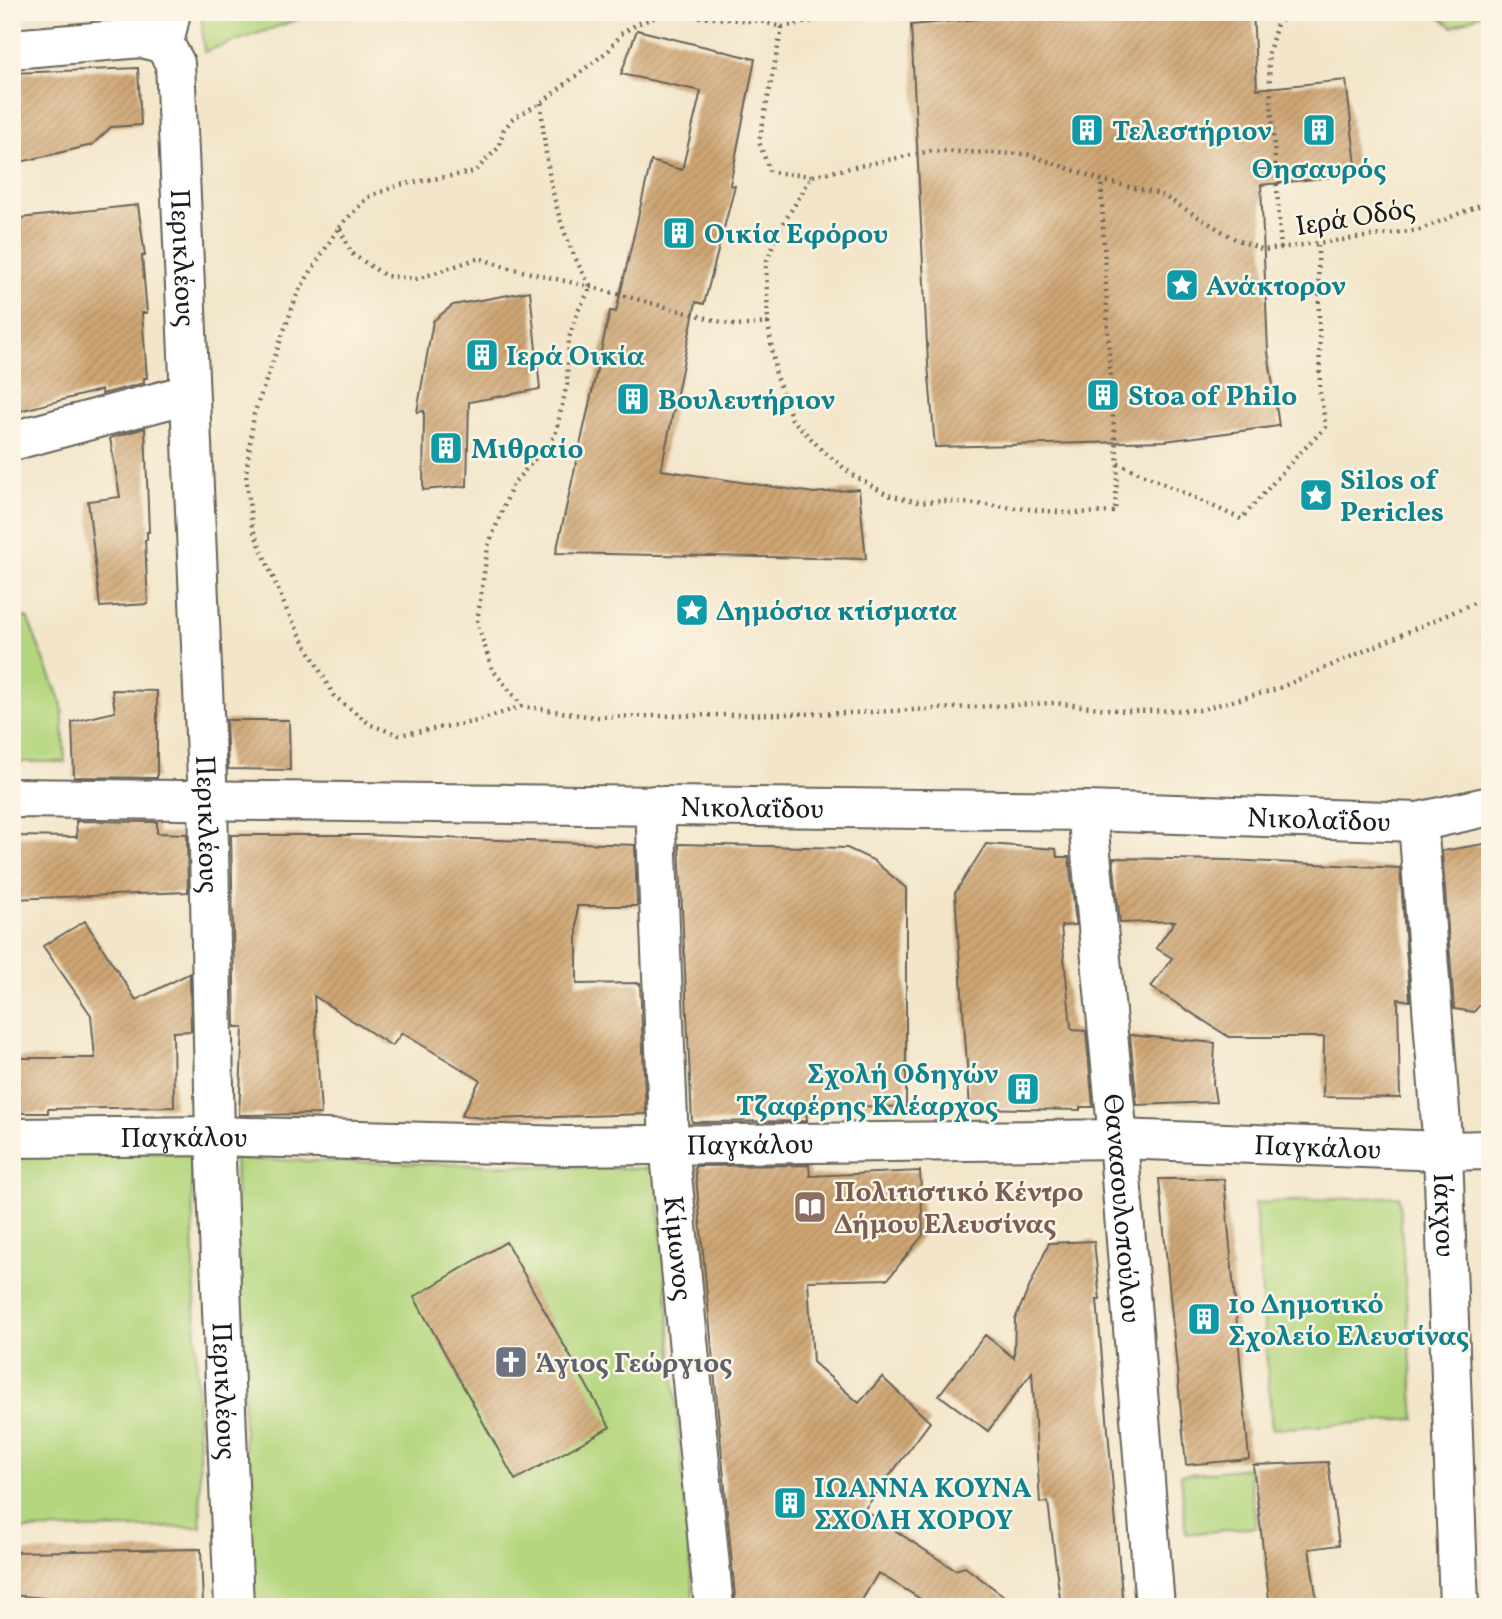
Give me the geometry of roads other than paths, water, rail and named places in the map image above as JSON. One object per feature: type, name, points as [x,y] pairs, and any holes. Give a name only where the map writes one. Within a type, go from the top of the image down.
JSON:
[{"type":"street","points":[[12,49],[142,38],[167,28]]},
{"type":"street","name":"Περικλέους","points":[[167,28],[175,63],[208,801],[215,1136],[234,1607]]},
{"type":"street","points":[[12,441],[188,394]]},
{"type":"street","name":"Νικολαΐδου","points":[[12,798],[1087,811],[1418,822],[1490,806]]},
{"type":"street","name":"Κίμωνος","points":[[655,805],[669,1144],[714,1607]]},
{"type":"street","name":"Θανασουλοπούλου","points":[[1087,811],[1118,1139],[1154,1607]]},
{"type":"street","name":"Ιάκχου","points":[[1418,822],[1443,1151],[1459,1607]]},
{"type":"street","name":"Παγκάλου","points":[[12,1138],[215,1136],[567,1146],[1118,1139],[1443,1151],[1490,1150]]},
{"type":"place","name":"Τελεστήριον","points":[[1087,130]]},
{"type":"place","name":"Θησαυρός","points":[[1319,130]]},
{"type":"place","name":"Οικία Εφόρου","points":[[679,233]]},
{"type":"place","name":"Ανάκτορον","points":[[1182,285]]},
{"type":"place","name":"Ιερά Οικία","points":[[482,355]]},
{"type":"place","name":"Stoa of Philo","points":[[1103,395]]},
{"type":"place","name":"Βουλευτήριον","points":[[633,399]]},
{"type":"place","name":"Μιθραίο","points":[[446,448]]},
{"type":"place","name":"Silos of Pericles","points":[[1316,495]]},
{"type":"place","name":"Δημόσια κτίσματα","points":[[692,610]]},
{"type":"place","name":"Σχολή Οδηγών Τζαφέρης Κλέαρχος","points":[[1023,1089]]},
{"type":"place","name":"Πολιτιστικό Κέντρο Δήμου Ελευσίνας","points":[[810,1207]]},
{"type":"place","name":"1ο Δημοτικό Σχολείο Ελευσίνας","points":[[1204,1319]]},
{"type":"place","name":"Άγιος Γεώργιος","points":[[511,1362]]},
{"type":"place","name":"ΙΩΑΝΝΑ ΚΟΥΝΑ ΣΧΟΛΗ ΧΟΡΟΥ","points":[[790,1503]]}]
